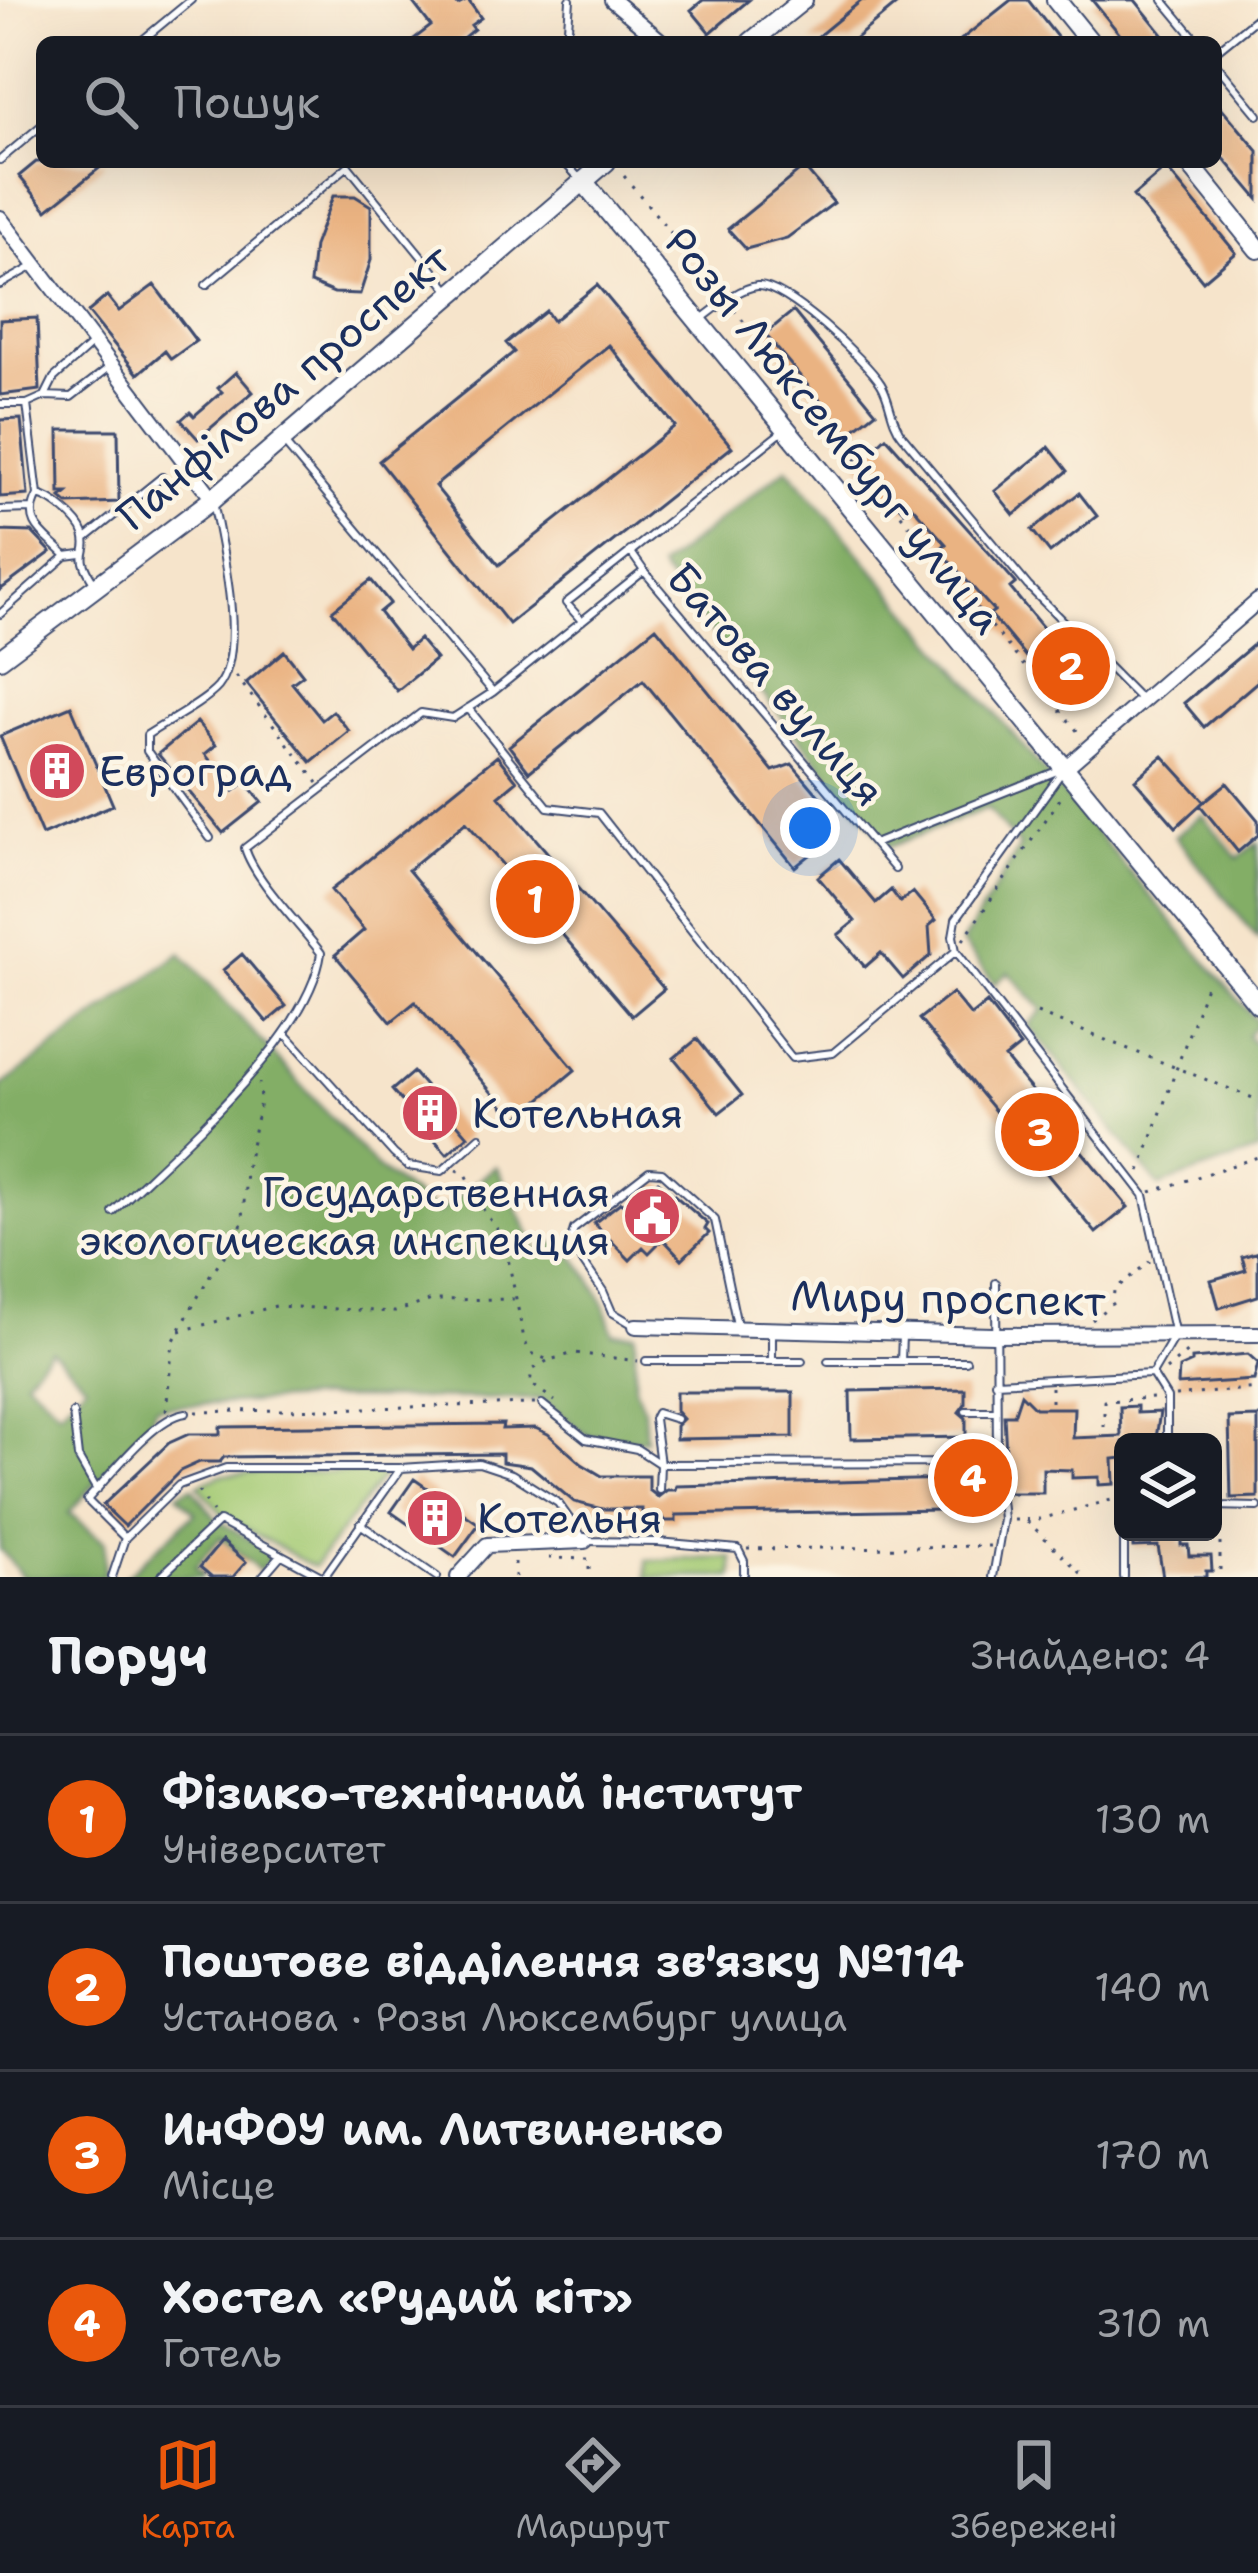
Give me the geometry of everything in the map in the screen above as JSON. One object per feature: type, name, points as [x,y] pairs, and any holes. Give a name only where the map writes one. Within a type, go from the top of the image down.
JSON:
[{"type":"street","points":[[612,0],[655,36]]},
{"type":"street","points":[[758,36],[803,0]]},
{"type":"street","points":[[1060,1],[1086,36]]},
{"type":"street","name":"Панфілова проспект","points":[[0,659],[213,500],[599,168]]},
{"type":"street","points":[[1193,168],[1257,245]]},
{"type":"street","name":"Розы Люксембург улица","points":[[583,181],[1258,1004]]},
{"type":"street","points":[[0,218],[213,500]]},
{"type":"street","points":[[1065,768],[1258,601]]},
{"type":"street","name":"Миру проспект","points":[[636,1326],[993,1335],[1258,1334]]},
{"type":"street","points":[[458,1577],[488,1545],[585,1541]]},
{"type":"lane","points":[[147,36],[190,0]]},
{"type":"lane","points":[[567,36],[570,0]]},
{"type":"lane","points":[[1176,0],[1166,3],[1193,36]]},
{"type":"lane","points":[[1222,46],[1258,16]]},
{"type":"lane","points":[[1222,74],[1258,115]]},
{"type":"lane","points":[[0,160],[36,130]]},
{"type":"lane","points":[[206,285],[346,168]]},
{"type":"lane","points":[[350,168],[452,292]]},
{"type":"lane","points":[[570,168],[583,181]]},
{"type":"lane","points":[[0,285],[34,266]]},
{"type":"lane","points":[[698,322],[754,286],[767,286],[850,349],[880,382],[893,424],[902,435],[1028,586],[1142,701]]},
{"type":"lane","points":[[45,396],[54,378],[93,343]]},
{"type":"lane","points":[[0,404],[27,404],[45,396],[71,398],[111,366]]},
{"type":"lane","points":[[27,404],[38,495],[31,509],[34,523],[66,556]]},
{"type":"lane","points":[[582,621],[566,602],[786,429]]},
{"type":"lane","points":[[282,440],[493,692]]},
{"type":"lane","points":[[98,586],[83,566],[86,538],[162,477]]},
{"type":"lane","points":[[38,495],[50,499],[86,538]]},
{"type":"lane","points":[[210,838],[147,751],[148,735],[218,686],[232,653],[226,572],[213,500]]},
{"type":"lane","points":[[0,510],[31,509]]},
{"type":"lane","points":[[630,551],[644,571]]},
{"type":"lane","points":[[0,614],[66,556],[81,554]]},
{"type":"lane","name":"Батова вулиця","points":[[285,1033],[319,966],[321,952],[273,890],[251,870],[245,848],[421,712],[453,718],[493,692],[644,571],[895,869]]},
{"type":"lane","points":[[468,708],[548,807],[599,813],[792,1058],[833,1053],[956,951]]},
{"type":"lane","points":[[874,844],[1065,768]]},
{"type":"lane","points":[[1065,768],[956,919],[953,936],[956,951],[1144,1195],[1174,1335],[1152,1374]]},
{"type":"lane","points":[[113,1212],[261,1064],[285,1033],[408,1166],[442,1171],[480,1137]]},
{"type":"lane","points":[[636,1326],[612,1312],[570,1243],[574,1228],[649,1171],[662,1172],[715,1220],[737,1327]]},
{"type":"lane","points":[[993,1577],[1003,1519],[993,1335],[996,1283]]},
{"type":"lane","points":[[772,1327],[772,1361]]},
{"type":"lane","points":[[901,1361],[902,1332]]},
{"type":"lane","points":[[646,1361],[802,1361]]},
{"type":"lane","points":[[828,1361],[966,1361]]},
{"type":"lane","points":[[995,1382],[1152,1374]]},
{"type":"lane","points":[[1152,1374],[1167,1398],[1168,1433]]},
{"type":"lane","points":[[542,1404],[586,1439],[637,1449],[660,1464],[997,1463]]},
{"type":"lane","points":[[966,1412],[996,1412]]},
{"type":"lane","points":[[73,1413],[78,1457],[97,1490]]},
{"type":"lane","points":[[125,1538],[87,1500],[166,1419],[186,1413]]},
{"type":"lane","points":[[659,1490],[654,1419],[656,1413],[676,1419]]},
{"type":"lane","points":[[112,1577],[125,1538],[190,1479],[226,1468],[478,1463],[512,1474],[558,1503],[585,1541],[738,1549],[744,1577]]},
{"type":"lane","points":[[160,1577],[219,1521],[323,1577],[401,1468]]},
{"type":"lane","points":[[1222,1506],[1258,1507]]},
{"type":"lane","points":[[658,1542],[659,1521]]},
{"type":"lane","points":[[360,1524],[437,1577]]},
{"type":"lane","points":[[1124,1541],[1124,1577]]},
{"type":"lane","points":[[262,1577],[281,1555]]},
{"type":"path","points":[[625,176],[1078,732]]},
{"type":"path","points":[[227,665],[322,789]]},
{"type":"path","points":[[956,951],[1060,799]]},
{"type":"path","points":[[1136,1184],[1208,980]]},
{"type":"path","points":[[1037,1013],[1258,1100]]},
{"type":"path","points":[[166,1419],[168,1366],[178,1333],[236,1240],[243,1220],[261,1064]]},
{"type":"path","points":[[1144,1195],[1258,1157]]},
{"type":"path","points":[[450,1166],[466,1174],[504,1238],[530,1353],[530,1383],[552,1396],[554,1413]]},
{"type":"path","points":[[1072,1335],[1113,1303],[1114,1290],[1156,1256]]},
{"type":"path","points":[[178,1333],[276,1306],[395,1312],[432,1300],[519,1299]]},
{"type":"path","points":[[1152,1374],[1169,1368],[1189,1350],[1202,1348]]},
{"type":"path","points":[[530,1353],[549,1360]]},
{"type":"path","points":[[532,1370],[575,1353],[646,1361]]},
{"type":"path","points":[[1051,1379],[1051,1408]]},
{"type":"path","points":[[1104,1427],[1104,1398],[1167,1398],[1258,1388]]},
{"type":"path","points":[[186,1413],[542,1404]]},
{"type":"path","points":[[190,1479],[219,1521]]},
{"type":"path","points":[[1003,1519],[1025,1520],[1114,1499]]},
{"type":"path","points":[[1025,1520],[1085,1577]]},
{"type":"path","points":[[1218,1541],[1220,1577]]},
{"type":"path","points":[[738,1549],[998,1546]]},
{"type":"path","points":[[515,1577],[514,1557],[521,1558]]},
{"type":"path","points":[[544,1558],[589,1558],[589,1577]]},
{"type":"green space","points":[[787,468],[1258,1023],[1247,1035],[1258,1048],[1258,1151],[1159,1186],[1028,1025],[1043,1010],[1008,972],[995,984],[962,943],[1020,847],[987,808],[889,847],[659,568]]},
{"type":"green space","points":[[1202,815],[1238,858],[1258,842],[1258,939],[1175,836]]},
{"type":"green space","points":[[181,953],[378,1169],[438,1213],[496,1166],[540,1255],[560,1240],[593,1283],[613,1333],[635,1333],[635,1388],[644,1409],[646,1440],[588,1436],[541,1399],[324,1398],[156,1407],[150,1422],[69,1513],[105,1542],[104,1577],[23,1577],[0,1549],[0,1087]],"holes":[[[51,1350],[86,1384],[60,1411],[25,1379]]]},
{"type":"green space","points":[[385,1473],[314,1567],[224,1516],[198,1485],[221,1475]]},
{"type":"green space","points":[[192,1487],[217,1520],[275,1554],[259,1571],[221,1537],[195,1567],[201,1577],[125,1577],[195,1513],[177,1494]]},
{"type":"green space","points":[[733,1558],[733,1577],[647,1577],[647,1560]]},
{"type":"building","points":[[411,0],[454,0],[458,5],[468,0],[481,18],[465,36],[418,36],[431,26]]},
{"type":"building","points":[[703,0],[749,0],[710,33],[691,10]]},
{"type":"building","points":[[862,0],[902,0],[858,36],[818,36]]},
{"type":"building","points":[[1011,0],[1028,0],[1056,36],[966,36]]},
{"type":"building","points":[[1092,0],[1135,0],[1164,36],[1121,36]]},
{"type":"building","points":[[1222,108],[1258,151],[1258,199],[1222,156]]},
{"type":"building","points":[[36,162],[36,168],[100,168],[47,210],[19,176]]},
{"type":"building","points":[[803,168],[834,203],[787,238],[746,249],[728,229]]},
{"type":"building","points":[[1166,168],[1236,253],[1203,281],[1133,196]]},
{"type":"building","points":[[333,196],[355,196],[371,206],[371,260],[360,294],[334,293],[310,283],[314,246]]},
{"type":"building","points":[[154,285],[196,341],[171,359],[165,351],[138,374],[88,312],[107,296],[119,311]]},
{"type":"building","points":[[597,285],[732,447],[509,624],[379,461],[514,352],[506,343],[546,311],[553,321]],"holes":[[[609,345],[675,426],[499,565],[435,486]]]},
{"type":"building","points":[[793,311],[876,412],[848,434],[765,334]]},
{"type":"building","points":[[37,318],[40,390],[0,395],[0,320]]},
{"type":"building","points":[[236,372],[253,392],[198,439],[181,420],[190,412],[194,416],[222,392],[218,388]]},
{"type":"building","points":[[21,419],[28,495],[0,497],[0,420]]},
{"type":"building","points":[[59,430],[118,430],[119,502],[68,504],[61,498],[67,493],[60,493]]},
{"type":"building","points":[[886,437],[1016,583],[1010,588],[1053,640],[1061,633],[1093,674],[1070,692],[1040,654],[1030,662],[990,614],[994,611],[939,550],[946,544],[911,505],[904,511],[859,462]]},
{"type":"building","points":[[1049,447],[1068,471],[1014,515],[995,491]]},
{"type":"building","points":[[1079,493],[1097,516],[1050,553],[1032,530]]},
{"type":"building","points":[[0,531],[32,532],[51,552],[0,590]]},
{"type":"building","points":[[371,580],[390,603],[379,612],[408,649],[419,639],[436,659],[397,691],[332,611]]},
{"type":"building","points":[[656,627],[773,771],[792,764],[819,796],[808,814],[829,840],[795,867],[643,680],[529,772],[509,746]]},
{"type":"building","points":[[1258,641],[1258,681],[1204,727],[1184,703]]},
{"type":"building","points":[[284,651],[303,675],[292,683],[322,720],[333,711],[349,731],[311,762],[246,683]]},
{"type":"building","name":"Евроград","points":[[71,706],[113,805],[42,835],[0,736]]},
{"type":"building","points":[[197,722],[216,745],[205,754],[234,791],[245,782],[262,802],[223,833],[158,754]]},
{"type":"building","points":[[497,756],[517,781],[499,796],[664,989],[632,1016],[466,822],[408,870],[575,1070],[515,1120],[415,1002],[391,1022],[335,955],[364,930],[331,890]]},
{"type":"building","points":[[1163,756],[1204,801],[1201,804],[1227,783],[1258,820],[1258,835],[1238,852],[1200,805],[1176,827],[1135,780]]},
{"type":"building","points":[[839,859],[876,903],[891,890],[900,902],[913,892],[936,920],[929,926],[931,955],[903,979],[881,953],[865,967],[838,935],[855,921],[818,877]]},
{"type":"building","points":[[242,954],[286,1006],[267,1022],[223,970]]},
{"type":"building","points":[[952,993],[971,1016],[987,1003],[1020,1046],[1005,1058],[1128,1207],[1096,1233],[919,1019]]},
{"type":"building","points":[[697,1039],[742,1095],[719,1113],[674,1058]]},
{"type":"building","name":"Котельная","points":[[413,1072],[468,1136],[447,1154],[392,1090]]},
{"type":"building","name":"Государственная экологическая инспекция","points":[[658,1181],[708,1224],[709,1233],[682,1259],[663,1239],[649,1253],[643,1247],[630,1260],[594,1223],[621,1202],[629,1209]]},
{"type":"building","points":[[1258,1252],[1258,1296],[1219,1308],[1211,1280],[1246,1270],[1242,1257]]},
{"type":"building","points":[[1248,1354],[1258,1363],[1254,1380],[1178,1385],[1179,1368],[1192,1359]]},
{"type":"building","points":[[965,1389],[965,1404],[959,1412],[966,1418],[966,1437],[851,1439],[850,1391]]},
{"type":"building","points":[[676,1392],[793,1392],[793,1437],[676,1439],[676,1426],[683,1419],[676,1411]]},
{"type":"building","points":[[1021,1394],[1035,1408],[1074,1408],[1073,1438],[1114,1436],[1114,1484],[1099,1485],[1099,1477],[1072,1478],[1072,1470],[1043,1469],[1043,1493],[1008,1493],[1004,1415],[1014,1415]]},
{"type":"building","points":[[1137,1406],[1137,1413],[1160,1412],[1157,1433],[1121,1433],[1120,1407]]},
{"type":"building","points":[[1258,1417],[1258,1497],[1231,1498],[1229,1418]]},
{"type":"building","points":[[503,1424],[502,1429],[535,1428],[548,1434],[602,1476],[649,1476],[649,1490],[658,1497],[676,1486],[991,1478],[994,1509],[676,1515],[676,1521],[666,1521],[658,1514],[652,1521],[642,1520],[642,1509],[602,1509],[574,1502],[531,1466],[502,1462],[502,1454],[224,1457],[180,1471],[125,1526],[103,1505],[169,1443],[189,1434],[220,1434],[220,1427]]},
{"type":"building","name":"Котельня","points":[[414,1479],[479,1524],[455,1557],[391,1512]]},
{"type":"building","points":[[222,1541],[246,1562],[233,1577],[212,1577],[200,1567]]},
{"type":"building","points":[[1133,1541],[1181,1541],[1188,1545],[1189,1556],[1211,1556],[1212,1571],[1206,1571],[1206,1577],[1163,1577],[1158,1546],[1133,1547]]},
{"type":"place","name":"Поштове відділення зв'язку №114","points":[[1071,666]]},
{"type":"place","name":"Евроград","points":[[57,771]]},
{"type":"place","name":"Фізико-технічний інститут","points":[[535,899]]},
{"type":"place","name":"Котельная","points":[[430,1113]]},
{"type":"place","name":"ИнФОУ им. Литвиненко","points":[[1040,1132]]},
{"type":"place","name":"Государственная экологическая инспекция","points":[[652,1216]]},
{"type":"place","name":"Хостел «Рудий кіт»","points":[[973,1478]]},
{"type":"place","name":"Котельня","points":[[435,1518]]}]
